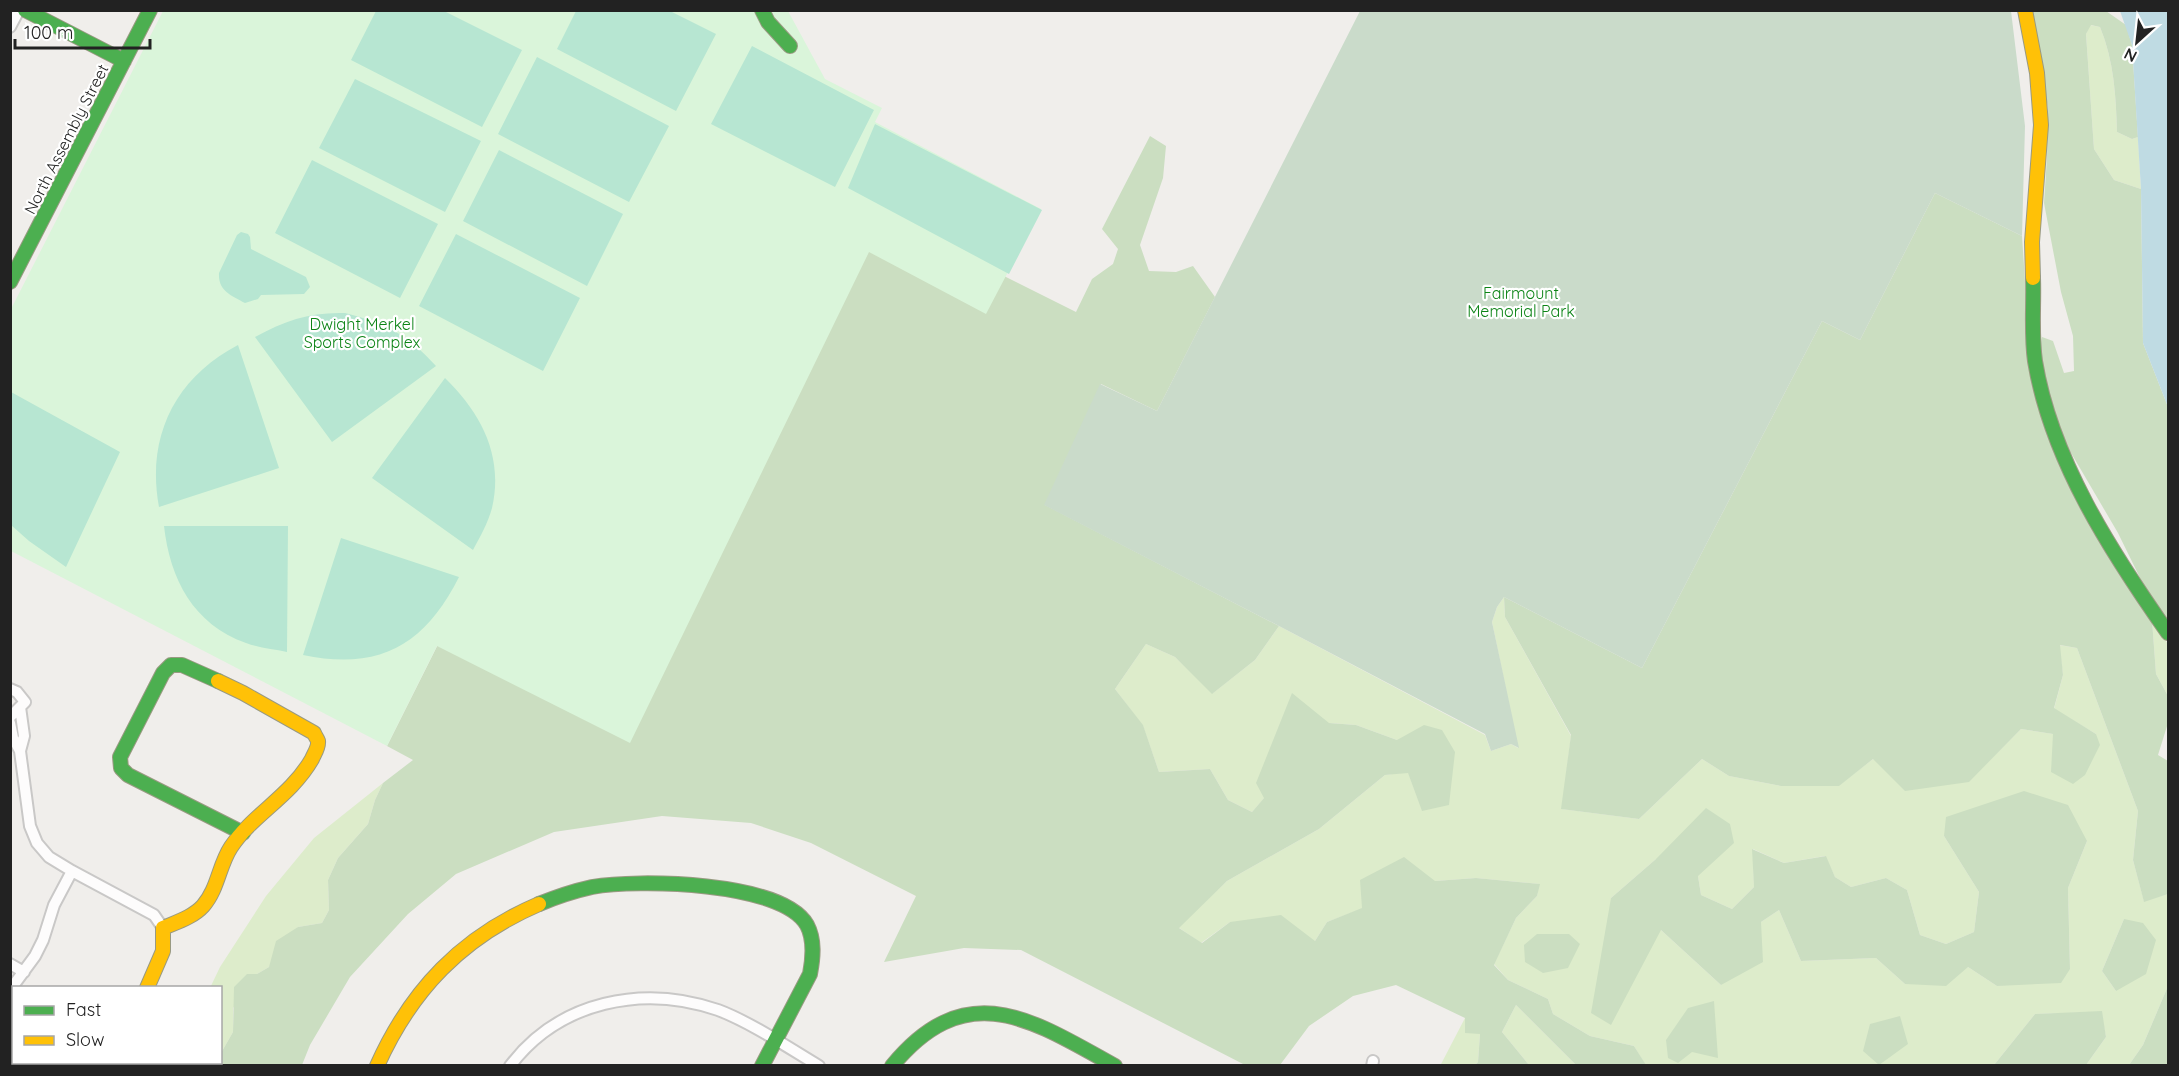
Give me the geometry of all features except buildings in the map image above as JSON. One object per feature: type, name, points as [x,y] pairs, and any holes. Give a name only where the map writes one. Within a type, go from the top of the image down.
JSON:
[{"type":"street","points":[[10,27],[19,10]]},
{"type":"street","points":[[25,10],[124,61]]},
{"type":"street","name":"North Assembly Street","points":[[10,282],[150,10]]},
{"type":"street","points":[[762,10],[768,22],[790,46]]},
{"type":"street","points":[[2025,10],[2037,73],[2041,125],[2032,242],[2035,359],[2050,425],[2085,499],[2128,576],[2169,633]]},
{"type":"street","points":[[163,928],[202,908],[215,886],[230,848],[303,774],[316,751],[318,742],[314,734],[243,693],[182,665],[171,665],[163,673],[120,757],[121,768],[128,775],[243,833]]},
{"type":"street","points":[[10,689],[17,692],[24,736],[20,751],[26,803],[30,826],[37,843],[49,857],[72,872],[154,915],[163,928],[166,940],[163,956],[148,986]]},
{"type":"street","points":[[10,717],[19,704]]},
{"type":"street","points":[[10,723],[13,738],[20,751]]},
{"type":"street","points":[[13,986],[43,940],[54,905],[72,872]]},
{"type":"street","points":[[377,1065],[387,1041],[408,1007],[429,980],[453,956],[512,916],[561,896],[592,887],[670,882],[764,896],[782,903],[802,918],[813,939],[810,974],[762,1065]]},
{"type":"street","points":[[10,964],[24,972]]},
{"type":"street","points":[[510,1065],[520,1052],[542,1033],[573,1014],[613,1001],[650,997],[685,1000],[720,1011],[819,1065]]},
{"type":"street","points":[[892,1065],[912,1041],[939,1023],[965,1015],[993,1013],[1021,1018],[1115,1065]]},
{"type":"green space","name":"Dwight Merkel Sports Complex","points":[[163,11],[788,11],[825,79],[882,108],[875,122],[1041,209],[986,314],[869,252],[630,743],[437,646],[387,746],[11,551],[10,311]]},
{"type":"green space","points":[[376,11],[444,11],[522,50],[482,127],[351,60]]},
{"type":"green space","points":[[576,11],[670,11],[716,34],[676,111],[557,49]]},
{"type":"green space","name":"Fairmount Memorial Park","points":[[1360,11],[2011,11],[2025,126],[2022,236],[1935,193],[1860,340],[1822,321],[1642,668],[1504,597],[1497,607],[1492,622],[1519,748],[1511,744],[1491,751],[1485,734],[1044,505],[1100,384],[1157,411]]},
{"type":"green space","points":[[2031,11],[2106,11],[2126,25],[2132,45],[2138,137],[2132,139],[2117,132],[2111,66],[2100,27],[2091,25],[2086,34],[2094,149],[2114,180],[2141,189],[2143,343],[2168,407],[2168,622],[2143,584],[2118,533],[2067,446],[2049,399],[2040,349],[2042,337],[2053,341],[2064,373],[2074,371],[2073,336],[2061,292],[2044,203],[2048,108]]},
{"type":"green space","points":[[2090,25],[2100,27],[2105,40],[2115,92],[2117,132],[2132,139],[2138,137],[2141,189],[2114,180],[2094,149],[2086,34]]},
{"type":"green space","points":[[752,46],[874,110],[835,187],[711,124]]},
{"type":"green space","points":[[537,57],[669,126],[629,202],[498,134]]},
{"type":"green space","points":[[355,79],[481,141],[445,212],[319,148]]},
{"type":"green space","points":[[875,124],[1042,210],[1009,274],[848,188]]},
{"type":"green space","points":[[1150,136],[1166,146],[1163,178],[1140,245],[1149,271],[1176,272],[1193,266],[1215,297],[1157,411],[1101,384],[1045,505],[1279,626],[1255,660],[1212,694],[1175,657],[1146,644],[1115,689],[1143,725],[1159,772],[1210,769],[1228,800],[1252,812],[1264,798],[1256,783],[1292,693],[1329,723],[1356,725],[1397,740],[1424,725],[1442,730],[1455,752],[1449,805],[1422,811],[1408,773],[1385,775],[1319,829],[1227,881],[1179,928],[1202,943],[1230,922],[1281,915],[1315,941],[1327,922],[1362,908],[1360,880],[1404,857],[1435,881],[1476,878],[1540,884],[1537,896],[1516,918],[1494,965],[1508,980],[1548,999],[1553,1014],[1590,1036],[1634,1046],[1646,1065],[1576,1065],[1516,1005],[1502,1032],[1529,1065],[1475,1065],[1478,1062],[1480,1034],[1465,1033],[1465,1018],[1396,985],[1353,996],[1309,1026],[1280,1065],[1245,1065],[1021,950],[964,948],[884,962],[916,896],[811,843],[751,823],[662,816],[554,832],[456,874],[408,914],[350,977],[310,1045],[302,1065],[194,1066],[222,1064],[222,1051],[233,1032],[234,987],[247,974],[257,974],[269,967],[276,941],[298,927],[322,923],[329,910],[328,880],[338,858],[368,824],[383,783],[413,760],[387,746],[557,407],[872,210],[1076,312],[1092,279],[1113,264],[1118,249],[1102,229]]},
{"type":"green space","points":[[499,150],[623,214],[587,286],[463,221]]},
{"type":"green space","points":[[312,160],[438,224],[400,298],[275,233]]},
{"type":"green space","points":[[1935,193],[2022,236],[2030,356],[2045,426],[2152,620],[2156,674],[2168,696],[2168,723],[2158,755],[2168,761],[2168,894],[2144,902],[2133,860],[2138,811],[2077,648],[2060,645],[2063,675],[2054,708],[2096,734],[2100,745],[2085,775],[2073,784],[2051,772],[2053,734],[2021,729],[1969,782],[1905,791],[1873,759],[1839,786],[1781,786],[1729,776],[1702,759],[1639,819],[1561,809],[1571,735],[1505,617],[1504,597],[1642,668],[1822,321],[1860,340]]},
{"type":"green space","points":[[241,232],[250,237],[251,249],[306,277],[310,287],[304,294],[261,295],[258,299],[245,303],[226,292],[219,279],[219,273],[237,235]]},
{"type":"green space","points":[[456,234],[580,298],[543,371],[419,306]]},
{"type":"green space","points":[[345,313],[373,321],[406,338],[436,366],[332,442],[255,337],[298,318]]},
{"type":"green space","points":[[238,345],[279,468],[159,507],[156,481],[157,457],[170,412],[182,392],[197,374]]},
{"type":"green space","points":[[445,378],[479,421],[487,437],[495,471],[492,508],[473,550],[372,478]]},
{"type":"green space","points":[[11,392],[120,452],[66,567],[11,525]]},
{"type":"green space","points":[[164,526],[288,526],[287,652],[251,645],[228,635],[198,612],[187,597],[172,564]]},
{"type":"green space","points":[[341,538],[459,577],[446,601],[431,620],[415,636],[397,648],[355,659],[330,659],[303,655]]},
{"type":"green space","points":[[1504,597],[1505,617],[1571,736],[1562,809],[1639,819],[1702,759],[1729,776],[1781,786],[1838,786],[1873,759],[1969,781],[2021,729],[2053,734],[2096,734],[2054,709],[2063,675],[2059,645],[2077,648],[2138,811],[2133,860],[2144,901],[2168,894],[2168,986],[2143,1045],[2129,1065],[2086,1065],[2106,1037],[2101,1012],[2035,1014],[1994,1065],[1646,1066],[1634,1046],[1590,1036],[1553,1014],[1548,999],[1508,980],[1494,964],[1516,918],[1537,896],[1539,884],[1476,878],[1435,881],[1327,922],[1315,941],[1230,922],[1201,943],[1178,927],[1227,881],[1319,829],[1385,775],[1408,772],[1422,811],[1397,740],[1356,725],[1329,723],[1252,812],[1228,800],[1210,769],[1159,772],[1143,726],[1115,689],[1146,644],[1175,657],[1213,693],[1255,660],[1279,626],[1485,735],[1491,751],[1511,744],[1518,748],[1492,622],[1497,607]],"holes":[[[1944,836],[2087,841],[2068,888],[2070,969],[1997,986],[1968,967],[1905,984],[1876,958],[1801,961],[1779,910],[1761,922],[1721,985],[1661,930],[1611,898],[1656,859],[1698,876],[1701,895],[1732,909],[1754,887],[1753,849],[1784,863],[1825,856],[1835,877],[1851,887],[1886,878],[1907,890],[1920,935],[1946,944],[1974,932],[1979,892]],[[2124,919],[2116,991],[2102,971]]]},
{"type":"green space","points":[[2152,620],[2168,644],[2168,696],[2156,674]]},
{"type":"green space","points":[[383,783],[368,824],[338,858],[328,880],[329,910],[322,923],[298,927],[269,967],[257,974],[233,1008],[233,1032],[222,1051],[222,986],[211,986],[220,967],[266,896],[314,838]]},
{"type":"green space","points":[[2024,791],[2068,805],[2087,841],[2068,888],[2070,969],[2061,983],[1997,986],[1968,967],[1946,986],[1905,984],[1876,958],[1801,961],[1779,910],[1761,922],[1763,962],[1721,985],[1661,930],[1611,1025],[1591,1013],[1611,898],[1656,859],[1706,808],[1730,824],[1734,843],[1698,876],[1701,895],[1732,909],[1754,887],[1752,849],[1784,863],[1826,856],[1835,877],[1851,887],[1886,878],[1907,890],[1920,935],[1946,944],[1974,932],[1979,892],[1944,836],[1946,817]]},
{"type":"green space","points":[[2124,919],[2143,923],[2156,940],[2146,974],[2116,991],[2102,971]]},
{"type":"green space","points":[[1537,934],[1569,934],[1580,944],[1568,968],[1543,973],[1525,962],[1524,945]]},
{"type":"green space","points":[[2168,986],[2168,1065],[2129,1065],[2143,1045]]},
{"type":"green space","points":[[1714,1001],[1718,1058],[1692,1052],[1678,1063],[1668,1058],[1666,1040],[1688,1008]]},
{"type":"green space","points":[[1516,1005],[1576,1065],[1529,1065],[1502,1032]]},
{"type":"green space","points":[[2102,1011],[2106,1037],[2086,1065],[1994,1065],[2035,1014]]},
{"type":"green space","points":[[1900,1016],[1908,1044],[1879,1065],[1863,1051],[1870,1024]]},
{"type":"green space","points":[[1465,1018],[1480,1034],[1478,1062],[1475,1065],[1440,1066]]},
{"type":"water","points":[[2120,11],[2168,11],[2168,407],[2143,343],[2141,189],[2132,45]]},
{"type":"traffic: fast","points":[[25,10],[124,61]]},
{"type":"traffic: fast","points":[[10,282],[150,10]]},
{"type":"traffic: fast","points":[[762,10],[768,22],[790,46]]},
{"type":"traffic: fast","points":[[2033,278],[2035,361],[2043,398],[2055,433],[2069,469],[2105,537],[2168,633]]},
{"type":"traffic: fast","points":[[218,681],[182,665],[171,665],[163,673],[120,757],[121,768],[128,775],[243,833]]},
{"type":"traffic: fast","points":[[539,904],[592,887],[641,883],[707,887],[740,892],[769,899],[792,910],[807,925],[811,937],[810,974],[762,1066]]},
{"type":"traffic: fast","points":[[892,1066],[920,1038],[947,1021],[974,1014],[1000,1015],[1028,1022],[1056,1034],[1115,1066]]},
{"type":"traffic: slow","points":[[2025,10],[2037,73],[2041,125],[2032,242],[2033,278]]},
{"type":"traffic: slow","points":[[148,986],[163,951],[163,928],[190,916],[203,906],[212,892],[231,847],[240,835],[293,784],[312,759],[318,746],[314,733],[218,681]]},
{"type":"traffic: slow","points":[[377,1066],[406,1013],[442,969],[486,933],[511,917],[539,904]]}]
